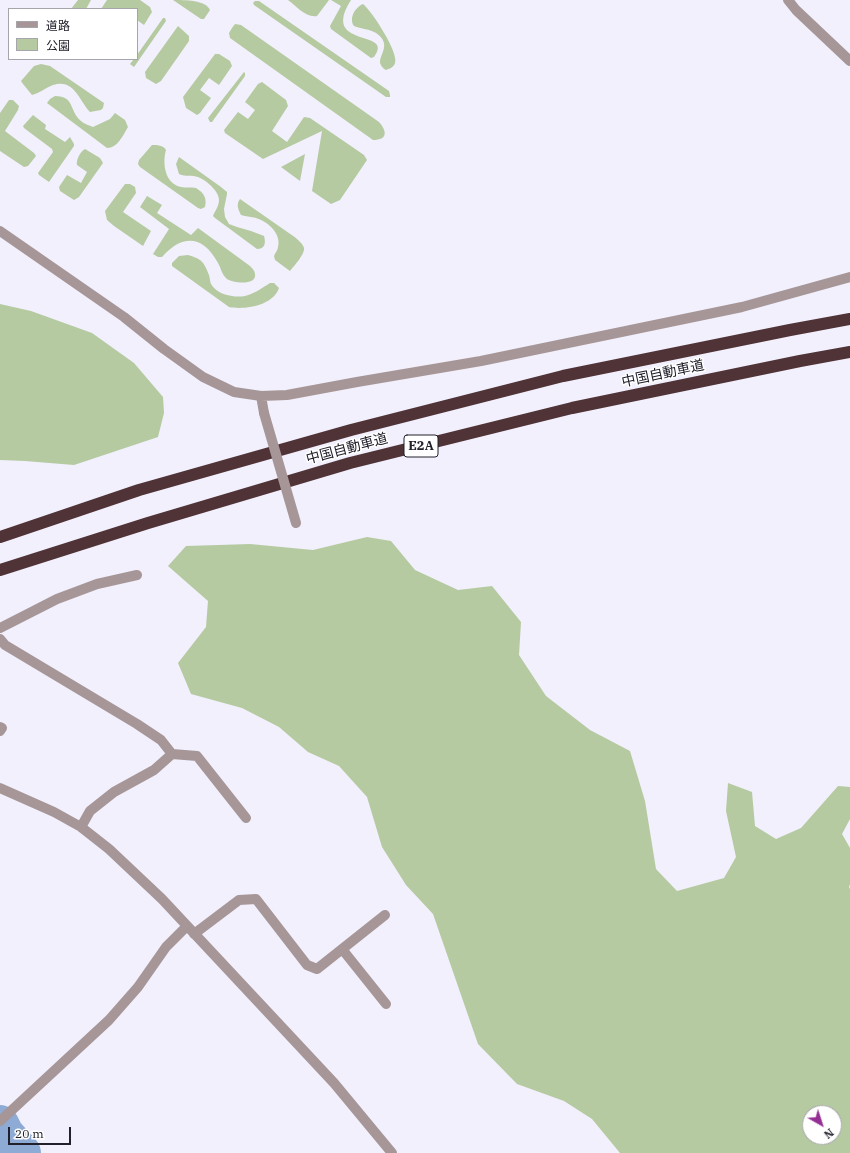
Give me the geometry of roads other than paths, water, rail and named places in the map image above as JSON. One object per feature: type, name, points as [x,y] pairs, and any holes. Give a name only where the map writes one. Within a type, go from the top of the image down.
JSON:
[{"type":"highway","name":"中国自動車道","points":[[0,537],[139,490],[351,430],[563,376],[850,319]]},
{"type":"highway","name":"中国自動車道","points":[[0,570],[148,523],[350,463],[572,408],[793,362],[850,352]]},
{"type":"street","points":[[788,0],[796,10],[850,61]]},
{"type":"street","points":[[0,231],[124,317],[164,349],[203,377],[234,392],[261,396],[287,395],[481,361],[742,307],[850,277]]},
{"type":"street","points":[[261,396],[264,413],[296,523]]},
{"type":"street","points":[[0,628],[57,600],[97,584],[137,575]]},
{"type":"street","points":[[0,639],[5,646],[137,724],[161,740],[172,754]]},
{"type":"street","points":[[0,726],[2,728],[0,731]]},
{"type":"street","points":[[81,827],[90,811],[96,806],[114,792],[154,770],[172,754],[197,756],[246,818]]},
{"type":"street","points":[[0,788],[54,812],[81,827],[109,848],[162,899],[334,1083],[392,1153]]},
{"type":"street","points":[[194,934],[239,900],[256,899],[307,966],[317,969],[385,915]]},
{"type":"street","points":[[4,1118],[109,1020],[138,987],[166,947],[187,926]]},
{"type":"street","points":[[342,949],[386,1004]]},
{"type":"waterway","points":[[0,1124],[5,1134],[22,1153]]}]
